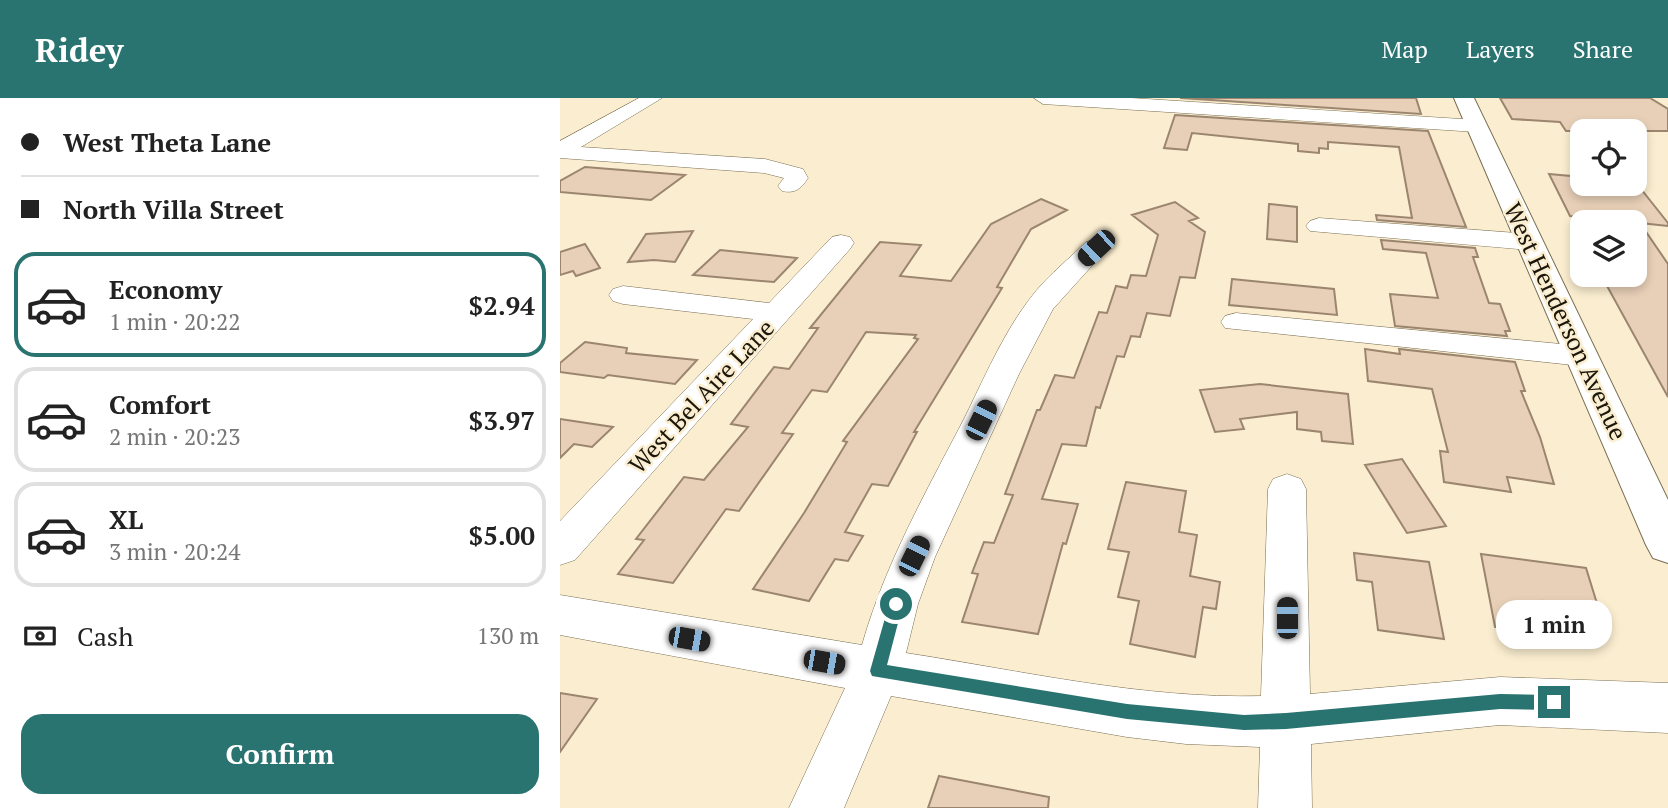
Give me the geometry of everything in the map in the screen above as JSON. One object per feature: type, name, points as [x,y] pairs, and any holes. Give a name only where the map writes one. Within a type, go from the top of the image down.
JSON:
[{"type":"main road","name":"West Henderson Avenue","points":[[1464,98],[1668,545]]},
{"type":"street","points":[[560,151],[653,98]]},
{"type":"street","points":[[1043,98],[1476,127]]},
{"type":"street","points":[[560,151],[765,166],[795,174],[797,178],[790,186]]},
{"type":"street","points":[[1319,226],[1530,242]]},
{"type":"street","name":"West Bel Aire Lane","points":[[560,548],[841,243]]},
{"type":"street","points":[[816,808],[878,671],[896,604],[914,556],[1027,328],[1053,289],[1096,248]]},
{"type":"street","points":[[622,295],[778,313]]},
{"type":"street","points":[[1236,323],[1581,356]]},
{"type":"street","points":[[1285,808],[1287,489]]},
{"type":"street","points":[[560,615],[1127,712],[1244,722],[1286,721],[1500,701],[1668,708]]},
{"type":"building","points":[[1180,98],[1416,98],[1421,114]]},
{"type":"building","points":[[1500,98],[1650,98],[1668,109],[1668,131],[1647,131],[1647,119],[1570,119],[1570,131],[1566,131],[1560,122],[1512,119]]},
{"type":"building","points":[[1175,115],[1428,131],[1466,227],[1377,220],[1376,215],[1412,218],[1399,147],[1328,142],[1328,149],[1319,148],[1319,153],[1298,151],[1298,144],[1192,133],[1187,150],[1164,148]]},
{"type":"building","points":[[585,167],[685,175],[651,200],[560,192],[560,181]]},
{"type":"building","points":[[1549,174],[1570,176],[1570,196],[1647,196],[1668,226],[1647,224],[1647,210],[1570,210],[1570,216]]},
{"type":"building","points":[[1041,199],[1067,210],[1031,229],[997,287],[1002,288],[914,432],[917,432],[888,486],[872,484],[845,532],[863,536],[848,561],[835,559],[809,601],[753,589],[847,442],[843,441],[918,339],[914,338],[916,335],[866,332],[827,392],[812,390],[782,433],[793,434],[739,511],[726,509],[673,583],[618,574],[644,540],[636,539],[684,477],[704,480],[748,427],[731,424],[774,367],[789,369],[818,328],[810,328],[880,242],[921,245],[900,276],[951,281],[991,224]]},
{"type":"building","points":[[1175,202],[1198,218],[1189,221],[1205,232],[1195,278],[1180,277],[1170,316],[1147,313],[1140,337],[1131,336],[1124,357],[1117,356],[1100,408],[1096,407],[1086,446],[1062,444],[1042,499],[1078,504],[1066,544],[1063,543],[1038,634],[962,622],[978,574],[972,573],[984,542],[994,543],[1013,495],[1005,494],[1037,410],[1040,410],[1055,375],[1074,378],[1099,312],[1107,313],[1116,286],[1127,288],[1131,275],[1146,276],[1158,235],[1132,215]]},
{"type":"building","points":[[1269,204],[1297,207],[1297,242],[1267,239]]},
{"type":"building","points":[[693,231],[675,262],[628,262],[646,234]]},
{"type":"building","points":[[1647,233],[1668,264],[1668,397],[1608,287],[1647,287]]},
{"type":"building","points":[[1381,240],[1475,248],[1478,257],[1473,257],[1489,303],[1500,304],[1510,331],[1505,331],[1507,336],[1395,326],[1390,294],[1438,298],[1426,253],[1383,249]]},
{"type":"building","points":[[585,244],[600,268],[576,276],[573,271],[560,275],[560,252]]},
{"type":"building","points":[[720,250],[797,258],[774,282],[693,275]]},
{"type":"building","points":[[1232,279],[1334,289],[1337,315],[1229,305]]},
{"type":"building","points":[[585,342],[627,348],[626,353],[697,360],[675,384],[560,372],[560,363]]},
{"type":"building","points":[[1365,349],[1400,354],[1399,349],[1515,362],[1525,391],[1521,391],[1540,437],[1554,484],[1507,477],[1511,492],[1444,482],[1440,451],[1448,452],[1432,389],[1368,381]]},
{"type":"building","points":[[1260,384],[1348,394],[1353,444],[1322,441],[1321,432],[1297,429],[1297,412],[1240,419],[1244,429],[1215,432],[1200,390]]},
{"type":"building","points":[[560,419],[613,427],[592,447],[574,444],[560,458]]},
{"type":"building","points":[[1402,459],[1446,526],[1407,533],[1365,465]]},
{"type":"building","points":[[1126,482],[1186,491],[1179,532],[1197,535],[1190,576],[1220,582],[1216,609],[1203,607],[1195,657],[1130,644],[1139,601],[1118,597],[1129,552],[1108,549]]},
{"type":"building","points":[[1354,553],[1429,562],[1444,639],[1378,630],[1372,582],[1357,580]]},
{"type":"building","points":[[1481,554],[1586,568],[1599,610],[1543,601],[1553,637],[1495,627]]},
{"type":"building","points":[[560,693],[597,699],[560,752]]},
{"type":"building","points":[[939,776],[1049,797],[1048,808],[928,808]]},
{"type":"route","points":[[896,604],[878,671],[1127,712],[1244,722],[1286,721],[1500,701],[1554,702]]}]
